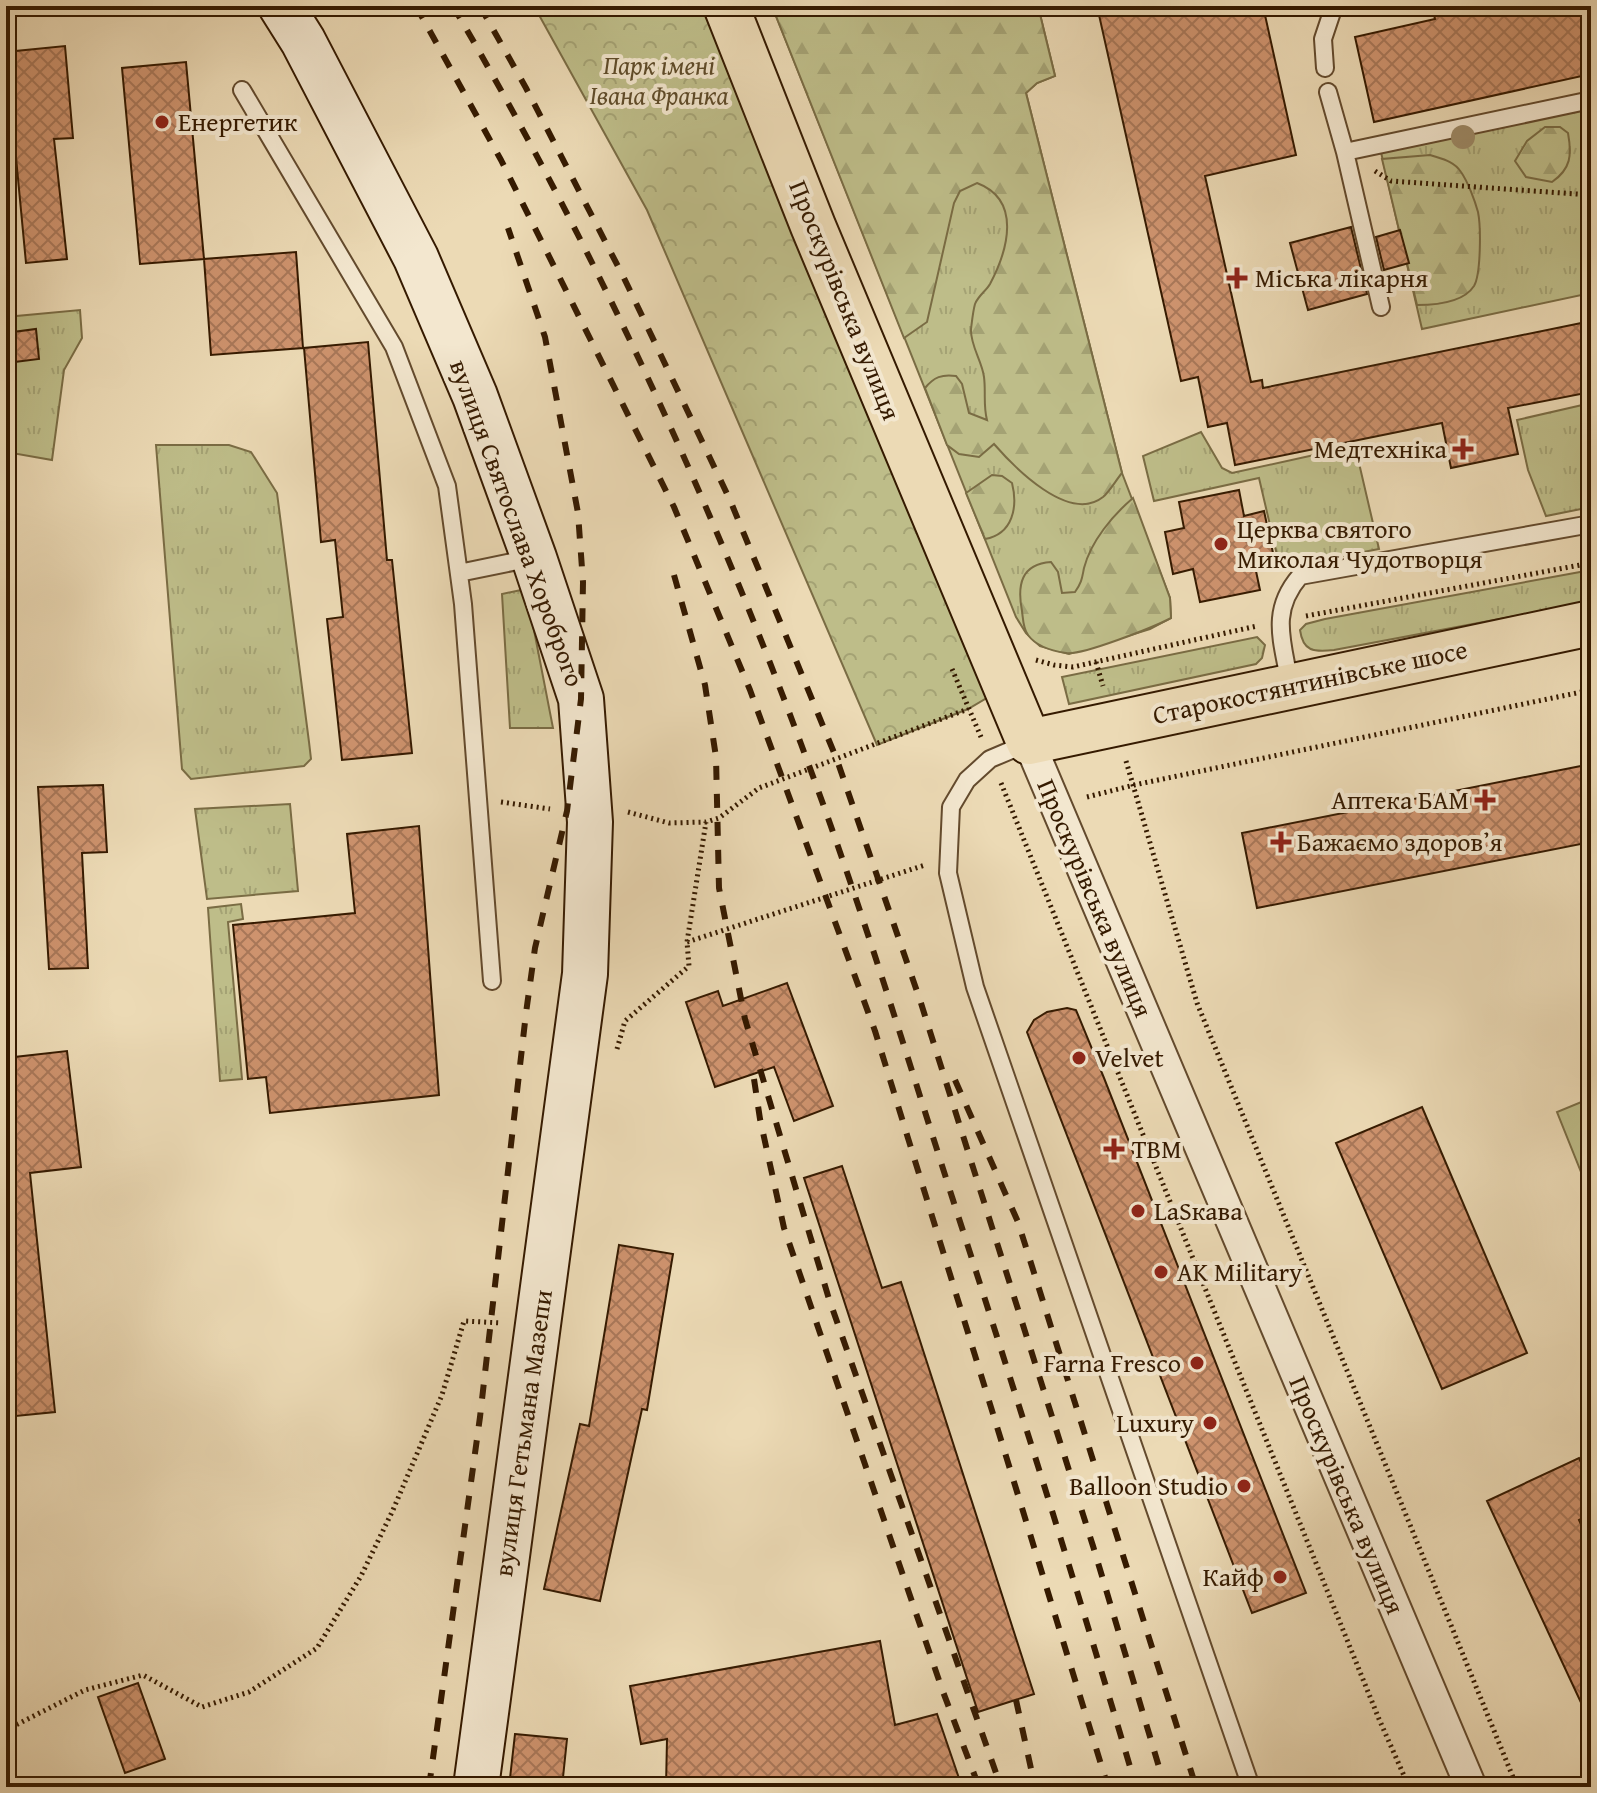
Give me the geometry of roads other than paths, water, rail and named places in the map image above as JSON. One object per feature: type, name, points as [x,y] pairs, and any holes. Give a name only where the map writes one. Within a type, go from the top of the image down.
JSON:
[{"type":"main road","name":"вулиця Святослава Хороброго","points":[[281,6],[303,41],[416,258],[475,396],[581,699],[590,822],[585,974],[571,1080]]},
{"type":"main road","name":"Проскурівська вулиця","points":[[726,6],[813,226],[1010,750]]},
{"type":"main road","name":"Старокостянтинівське шосе","points":[[1010,750],[1115,724],[1591,623]]},
{"type":"main road","name":"вулиця Гетьмана Мазепи","points":[[476,1787],[571,1080]]},
{"type":"street","name":"Проскурівська вулиця","points":[[1010,750],[1056,805],[1471,1787]]},
{"type":"lane","points":[[1325,68],[1323,39],[1334,6]]},
{"type":"lane","points":[[242,90],[394,347],[447,486],[459,573],[492,981]]},
{"type":"lane","points":[[1328,92],[1381,307]]},
{"type":"lane","points":[[1345,152],[1591,100]]},
{"type":"lane","points":[[1290,686],[1279,620],[1286,593],[1300,576],[1591,524]]},
{"type":"lane","points":[[459,573],[534,558]]},
{"type":"lane","points":[[1010,750],[967,780],[951,807],[948,873],[975,987],[1251,1787]]},
{"type":"railway","points":[[416,6],[501,160],[674,507],[750,690],[875,1031],[1108,1787]]},
{"type":"railway","points":[[453,6],[555,191],[649,380],[774,672],[884,984],[1136,1787]]},
{"type":"railway","points":[[480,6],[624,278],[730,500],[837,760],[920,1000],[1093,1546],[1165,1787]]},
{"type":"railway","points":[[429,1787],[480,1417],[535,948],[567,811],[581,699],[583,582],[578,513],[545,337],[508,228]]},
{"type":"railway","points":[[674,575],[705,685],[716,757],[719,888],[745,1019],[829,1299],[1001,1787]]},
{"type":"railway","points":[[754,1079],[784,1228],[942,1689],[979,1787]]},
{"type":"railway","points":[[955,1080],[1018,1222],[1196,1787]]},
{"type":"railway","points":[[1016,1700],[1035,1787]]},
{"type":"place","name":"Енергетик","points":[[162,122]]},
{"type":"place","name":"Міська лікарня","points":[[1237,278]]},
{"type":"place","name":"Медтехніка","points":[[1463,449]]},
{"type":"place","name":"Церква святого Миколая Чудотворця","points":[[1221,544]]},
{"type":"place","name":"Аптека БАМ","points":[[1485,800]]},
{"type":"place","name":"Бажаємо здоровʼя","points":[[1281,842]]},
{"type":"place","name":"Velvet","points":[[1079,1058]]},
{"type":"place","name":"ТВМ","points":[[1114,1149]]},
{"type":"place","name":"LaSкaва","points":[[1138,1211]]},
{"type":"place","name":"AK Military","points":[[1161,1272]]},
{"type":"place","name":"Farna Fresco","points":[[1197,1363]]},
{"type":"place","name":"Luxury","points":[[1210,1423]]},
{"type":"place","name":"Balloon Studio","points":[[1244,1486]]},
{"type":"place","name":"Кайф","points":[[1280,1577]]},
{"type":"park label","name":"Парк імені Івана Франка","points":[[659,80]]}]
